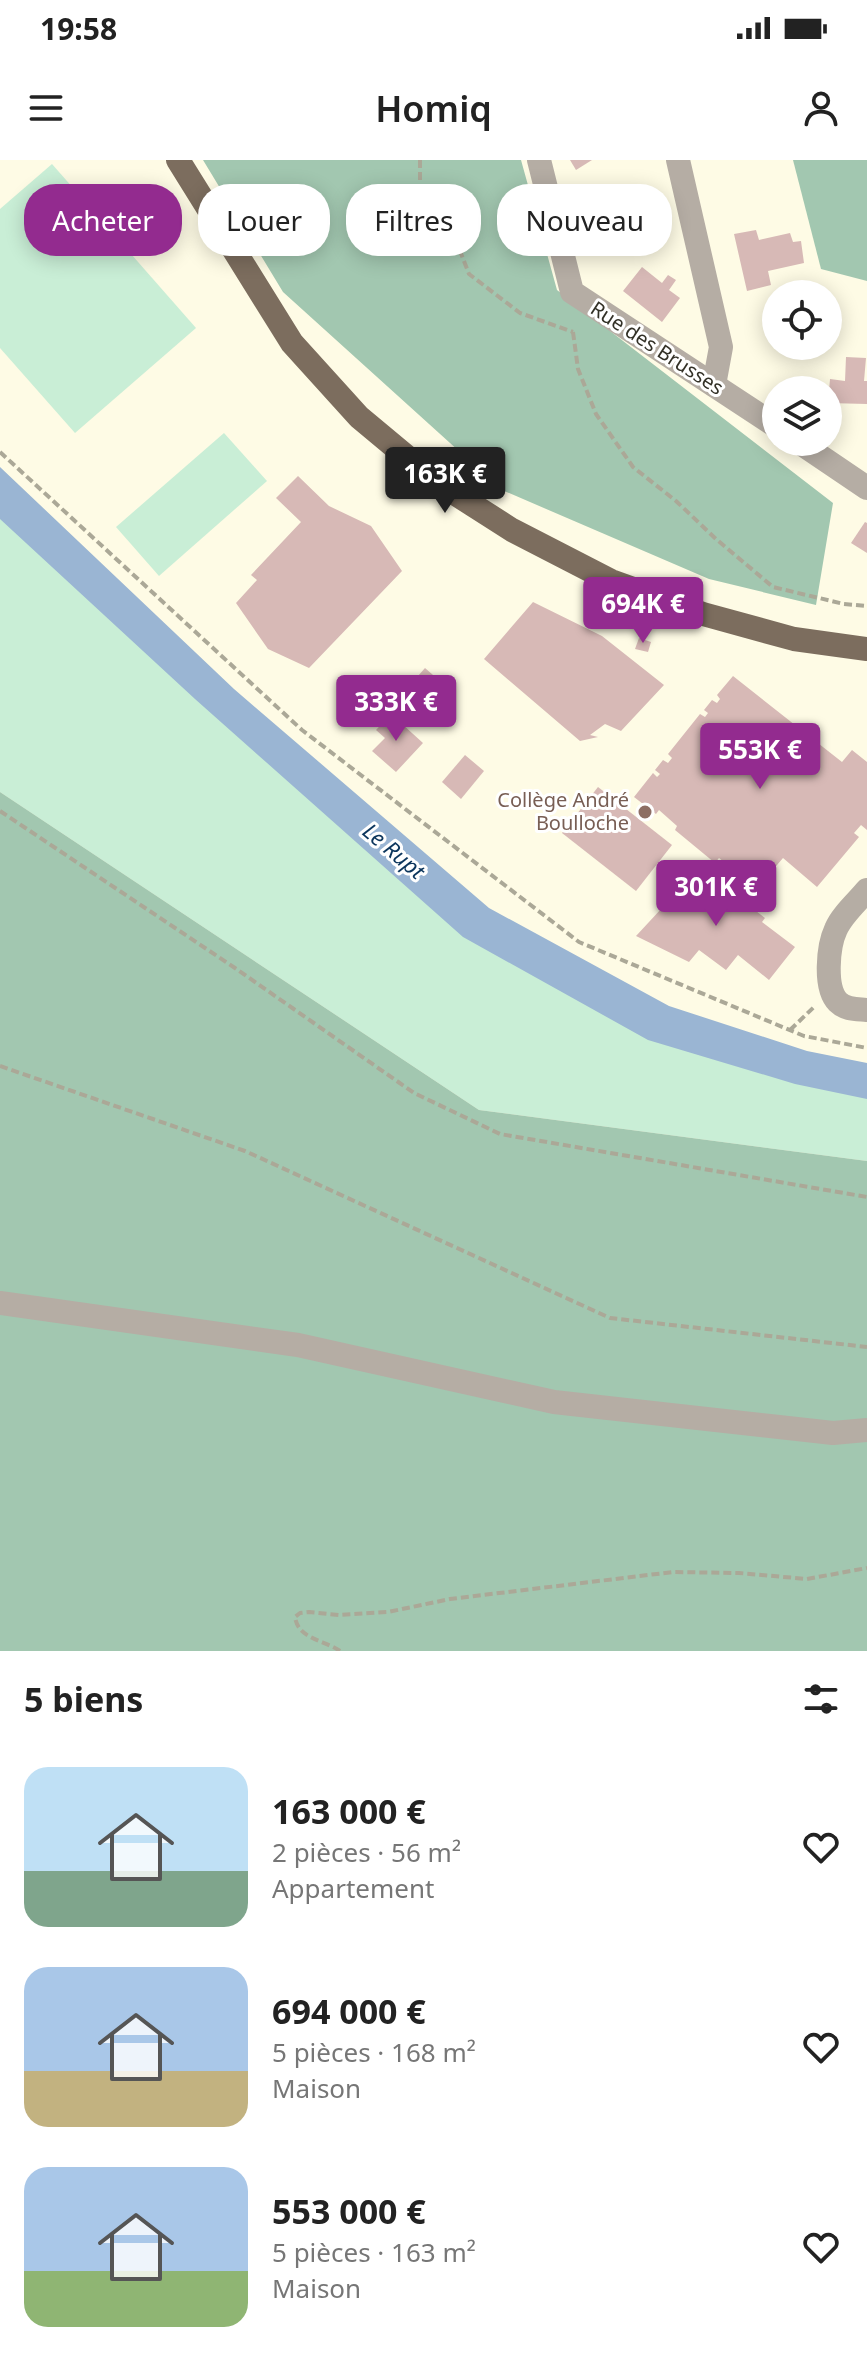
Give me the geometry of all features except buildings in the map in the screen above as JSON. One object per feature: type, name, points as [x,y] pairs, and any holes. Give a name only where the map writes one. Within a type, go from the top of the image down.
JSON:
[{"type":"main road","points":[[178,160],[292,343],[359,417],[437,482],[512,530],[611,581],[703,614],[794,639],[867,649]]},
{"type":"street","name":"Rue des Brusses","points":[[539,160],[572,292],[762,417]]},
{"type":"street","points":[[678,160],[721,347],[714,385]]},
{"type":"street","points":[[820,456],[867,488]]},
{"type":"street","points":[[867,890],[836,929],[829,957],[829,980],[835,1000],[846,1008],[867,1010]]},
{"type":"street","points":[[0,1303],[298,1345],[554,1402],[833,1433],[867,1430]]},
{"type":"path","points":[[420,160],[420,201],[446,215],[469,274],[520,313],[573,332],[578,369],[596,414],[633,467],[773,587],[844,604],[867,606]]},
{"type":"path","points":[[0,452],[302,730],[579,942],[804,1036],[867,1048]]},
{"type":"path","points":[[0,811],[235,968],[414,1093],[500,1134],[867,1197]]},
{"type":"path","points":[[790,1030],[832,990]]},
{"type":"path","points":[[0,1066],[245,1151],[610,1318],[867,1347]]},
{"type":"path","points":[[340,1651],[303,1633],[297,1628],[295,1617],[309,1612],[339,1615],[388,1612],[450,1599],[673,1572],[739,1573],[807,1579],[867,1568]]},
{"type":"green space","points":[[203,160],[521,160],[528,184],[497,184],[497,256],[548,256],[557,290],[762,448],[762,456],[772,456],[833,503],[816,605],[709,579],[502,490],[283,292],[261,256],[330,256],[330,184],[218,184]]},
{"type":"green space","points":[[793,160],[867,160],[867,281],[821,269]]},
{"type":"green space","points":[[52,164],[70,184],[29,184]]},
{"type":"green space","points":[[24,188],[24,256],[133,256],[196,328],[75,433],[0,348],[0,209]]},
{"type":"green space","points":[[224,433],[267,481],[159,576],[116,527]]},
{"type":"green space","points":[[0,497],[443,904],[867,1097],[867,1161],[479,1110],[0,792]]},
{"type":"green space","points":[[0,792],[479,1110],[867,1161],[867,1651],[0,1651]]},
{"type":"water","name":"Le Rupt","points":[[0,467],[234,689],[489,908],[669,1006],[807,1051],[867,1063],[867,1099],[795,1084],[648,1040],[463,937],[195,699],[0,519]]},
{"type":"place","name":"Collège André Boulloche","points":[[645,812]]}]
